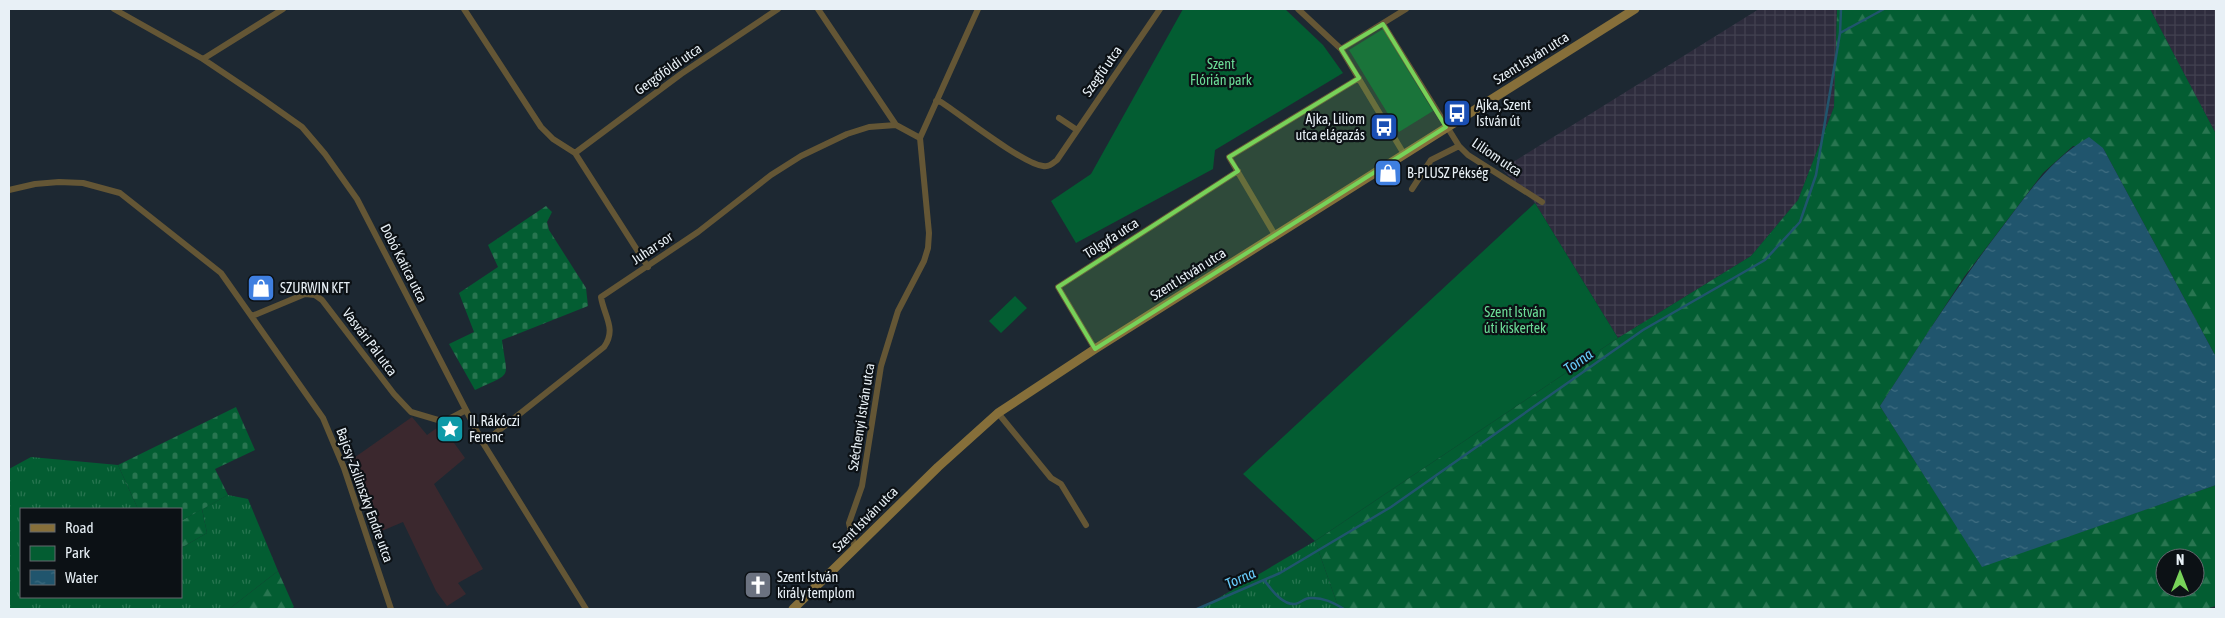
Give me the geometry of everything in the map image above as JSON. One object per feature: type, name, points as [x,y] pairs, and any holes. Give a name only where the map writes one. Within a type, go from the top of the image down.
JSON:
[{"type":"main road","name":"Szent István utca","points":[[793,609],[971,435],[998,413],[1095,349],[1635,9]]},
{"type":"street","name":"Dobó Katica utca","points":[[114,9],[202,59],[302,128],[325,154],[357,199],[483,443],[586,609]]},
{"type":"street","points":[[202,59],[283,9]]},
{"type":"street","points":[[464,9],[541,127],[553,139],[575,152],[631,244],[648,267]]},
{"type":"street","name":"Gergőföldi utca","points":[[575,152],[681,74],[778,9]]},
{"type":"street","points":[[818,9],[896,126],[920,138]]},
{"type":"street","name":"Széchenyi István utca","points":[[855,548],[849,522],[862,486],[881,366],[898,311],[924,261],[928,248],[929,233],[920,138],[978,9]]},
{"type":"street","name":"Szegfű utca","points":[[936,101],[941,102],[1021,156],[1045,167],[1051,165],[1160,9]]},
{"type":"street","points":[[1298,9],[1341,49],[1404,154]]},
{"type":"street","points":[[1341,49],[1406,9]]},
{"type":"street","name":"Liliom utca","points":[[1382,24],[1459,146],[1468,155],[1542,202]]},
{"type":"street","points":[[1275,235],[1229,157],[1359,78]]},
{"type":"street","points":[[1059,118],[1077,130]]},
{"type":"street","name":"Juhar sor","points":[[483,443],[604,347],[610,339],[611,331],[601,298],[698,232],[771,175],[801,156],[847,134],[869,127],[896,126]]},
{"type":"street","points":[[1412,189],[1431,160],[1459,146]]},
{"type":"street","name":"Tölgyfa utca","points":[[1095,349],[1058,287],[1238,170]]},
{"type":"street","name":"Bajcsy-Zsilinszky Endre utca","points":[[9,190],[35,184],[59,182],[90,184],[120,193],[221,273],[323,418],[344,468],[391,609]]},
{"type":"street","name":"Vasvári Pál utca","points":[[252,316],[305,294],[315,295],[322,300],[394,394],[411,412],[438,420],[449,419],[466,410]]},
{"type":"street","points":[[998,413],[1051,478],[1061,484],[1086,525]]},
{"type":"highlighted area","points":[[1383,24],[1446,127],[1095,349],[1058,287],[1238,171],[1229,157],[1359,78],[1341,49]]},
{"type":"shaded area","points":[[1759,9],[1837,9],[1834,107],[1798,200],[1751,256],[1618,338],[1535,203],[1502,169]]},
{"type":"shaded area","points":[[2150,9],[2216,9],[2216,134]]},
{"type":"shaded area","points":[[412,417],[427,435],[441,425],[465,458],[434,484],[483,569],[458,583],[466,594],[447,606],[436,591],[403,522],[377,533],[351,460]]},
{"type":"green space","name":"Szent Flórián park","points":[[1183,9],[1285,9],[1323,45],[1343,73],[1215,150],[1213,169],[1076,243],[1051,201],[1091,174]]},
{"type":"green space","points":[[1837,9],[2150,9],[2216,134],[2216,357],[2103,148],[2073,146],[2043,173],[1964,277],[1880,406],[1982,566],[2216,485],[2216,606],[2205,609],[1339,609],[1315,541],[1618,338],[1751,256],[1798,200],[1834,107]]},
{"type":"green space","points":[[1383,29],[1433,111],[1399,132],[1349,50]]},
{"type":"green space","name":"Szent István úti kiskertek","points":[[1535,203],[1618,338],[1315,541],[1243,474]]},
{"type":"green space","points":[[546,206],[552,212],[547,222],[549,230],[586,288],[588,306],[502,340],[505,373],[502,377],[475,390],[449,344],[474,332],[459,293],[498,267],[488,245]]},
{"type":"green space","points":[[1015,296],[1027,308],[1001,333],[989,321]]},
{"type":"green space","points":[[236,407],[255,450],[215,469],[228,495],[182,520],[182,508],[138,508],[118,465]]},
{"type":"green space","points":[[31,457],[118,465],[138,508],[20,508],[20,598],[182,598],[182,547],[207,533],[202,509],[228,495],[248,499],[278,571],[229,609],[9,609],[9,469]]},
{"type":"green space","points":[[202,509],[207,533],[182,547],[182,520]]},
{"type":"green space","points":[[1315,541],[1339,609],[1200,609]]},
{"type":"green space","points":[[278,571],[294,607],[291,609],[229,609]]},
{"type":"water","points":[[2089,137],[2103,148],[2216,357],[2216,485],[1982,567],[1880,406],[1953,294],[2020,204],[2062,156]]},
{"type":"waterway","name":"Torna","points":[[1197,609],[1280,573],[1391,507],[1643,330],[1765,260],[1800,222],[1816,175],[1840,33],[1841,9]]},
{"type":"waterway","name":"Torna","points":[[1840,33],[1884,9]]},
{"type":"waterway","points":[[1264,580],[1277,596],[1290,604],[1299,603],[1310,598],[1319,598],[1344,609]]},
{"type":"place","name":"Ajka, Szent István út","points":[[1457,113]]},
{"type":"place","name":"Ajka, Liliom utca elágazás","points":[[1384,127]]},
{"type":"place","name":"B-PLUSZ Pékség","points":[[1388,173]]},
{"type":"place","name":"SZURWIN KFT","points":[[261,288]]},
{"type":"place","name":"II. Rákóczi Ferenc","points":[[450,429]]},
{"type":"place","name":"Szent István király templom","points":[[758,585]]}]
